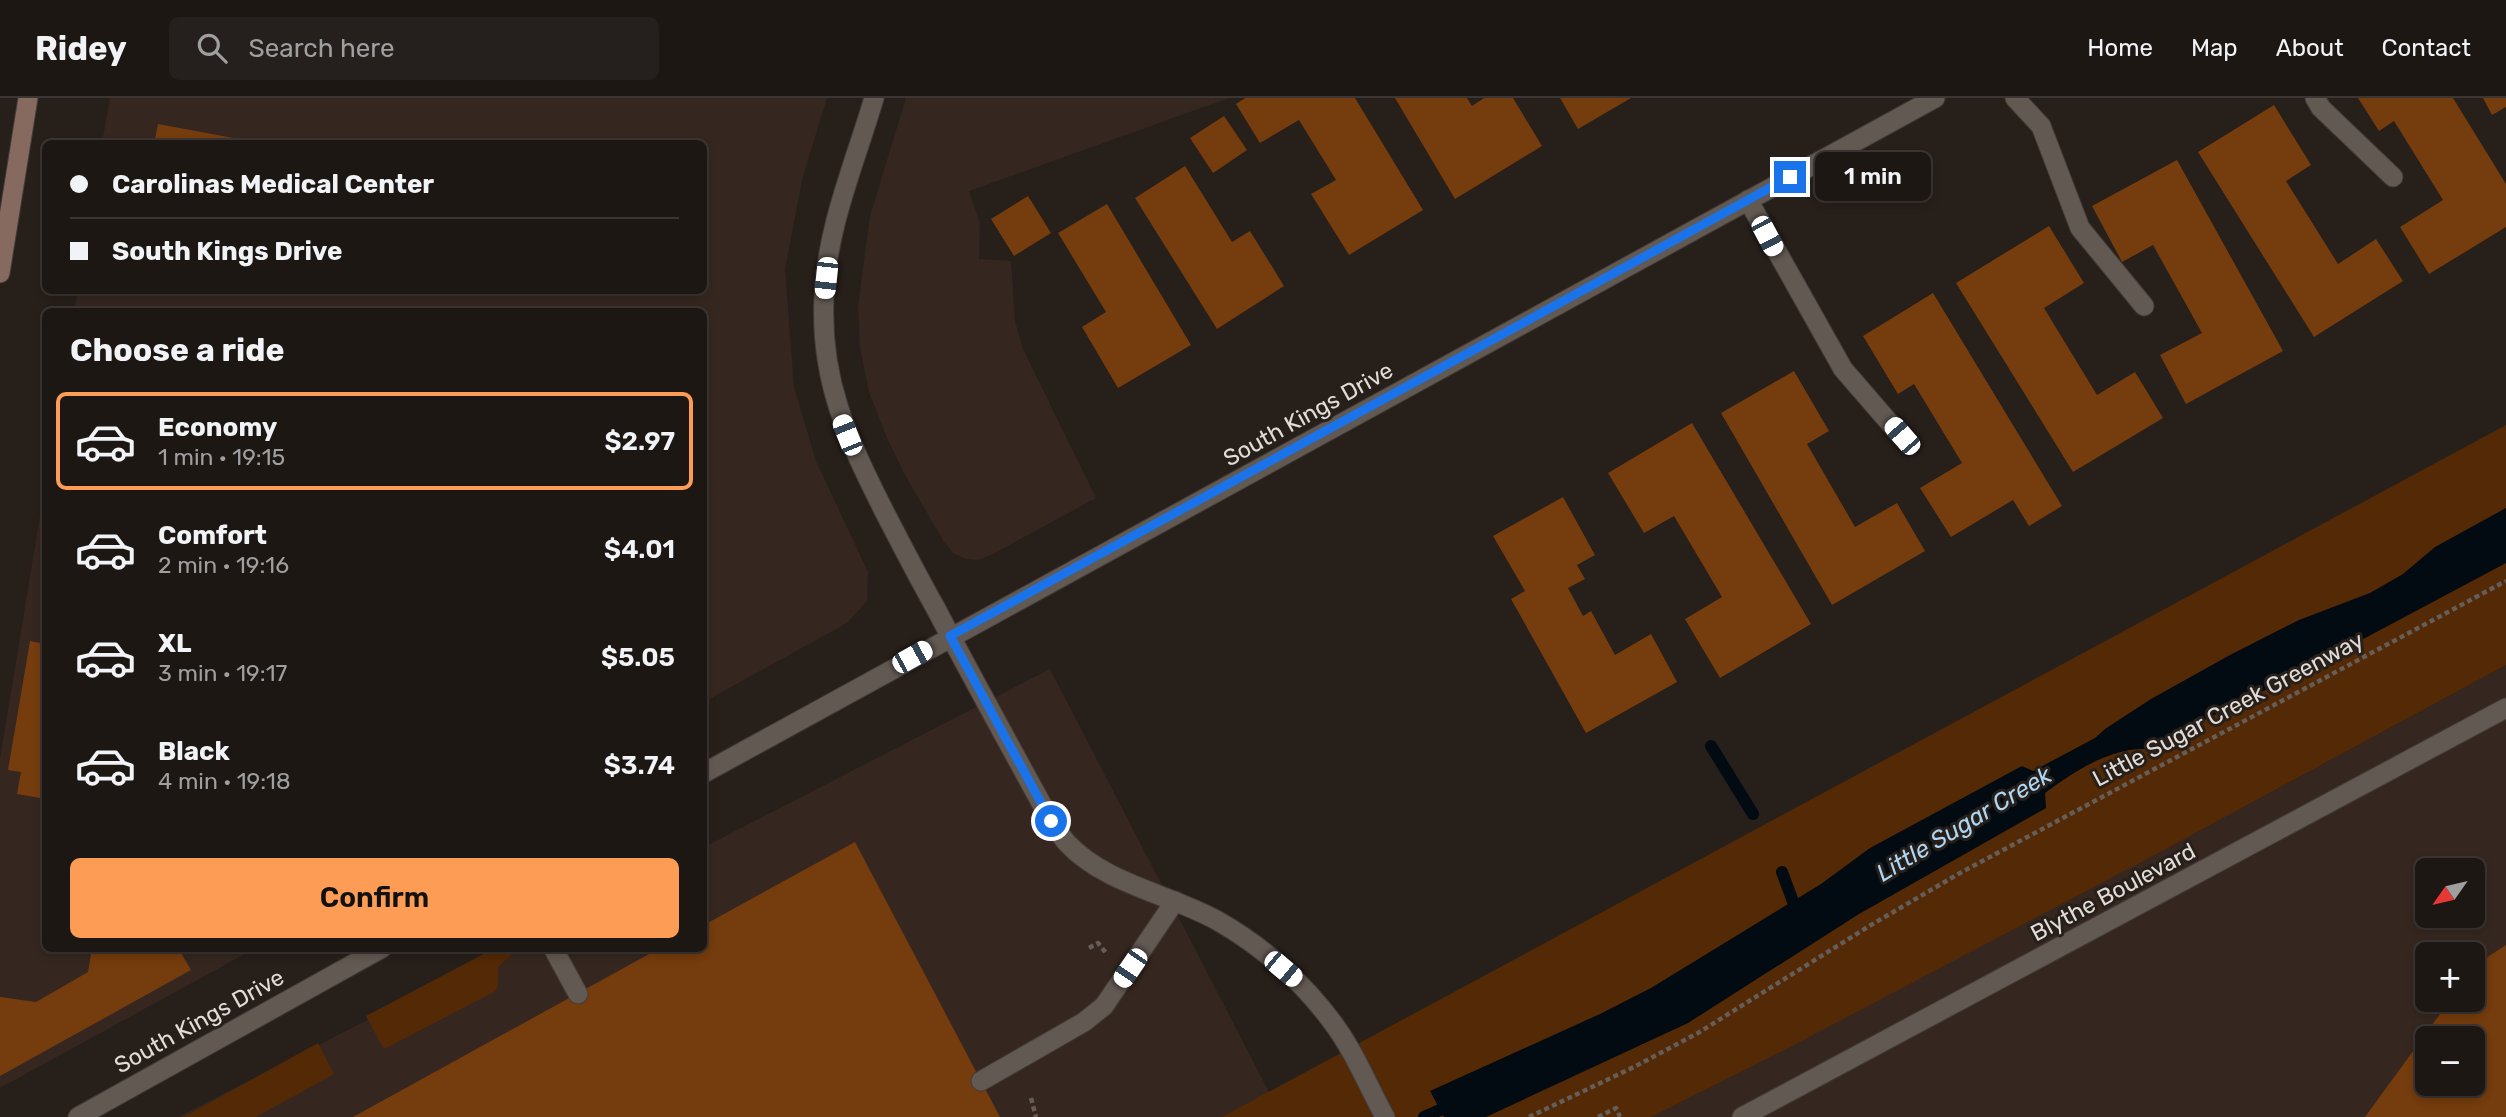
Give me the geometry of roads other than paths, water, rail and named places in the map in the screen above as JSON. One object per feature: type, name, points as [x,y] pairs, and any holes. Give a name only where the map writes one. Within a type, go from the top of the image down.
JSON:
[{"type":"main road","points":[[0,273],[28,98]]},
{"type":"street","points":[[874,98],[827,259],[824,296],[826,352],[832,388],[853,450],[950,636],[1051,821],[1067,843],[1086,859],[1116,876],[1217,920],[1254,944],[1297,981],[1334,1024],[1385,1117]]},
{"type":"street","name":"South Kings Drive","points":[[707,771],[1935,98]]},
{"type":"street","points":[[2015,98],[2041,126],[2080,228],[2144,306]]},
{"type":"street","points":[[2315,98],[2321,108],[2393,177]]},
{"type":"street","points":[[1748,200],[1843,369],[1902,436]]},
{"type":"street","name":"Blythe Boulevard","points":[[1742,1117],[2506,708]]},
{"type":"street","points":[[981,1081],[1084,1022],[1104,1006],[1175,901]]},
{"type":"street","name":"South Kings Drive","points":[[78,1117],[375,952]]},
{"type":"street","points":[[555,952],[578,994]]},
{"type":"water","points":[[2506,508],[2506,563],[2290,678],[2145,749],[2119,752],[2092,763],[2045,793],[2046,808],[1859,914],[1688,1023],[1486,1117],[1444,1117],[1430,1091],[1651,988],[1821,884],[1870,848],[2022,766],[2033,771],[2095,738],[2151,699],[2230,655],[2299,620],[2370,593],[2403,574],[2435,547]]},
{"type":"waterway","points":[[1711,746],[1753,814]]},
{"type":"waterway","points":[[1782,872],[1798,915]]},
{"type":"waterway","name":"Little Sugar Creek","points":[[1424,1117],[1456,1103]]}]
